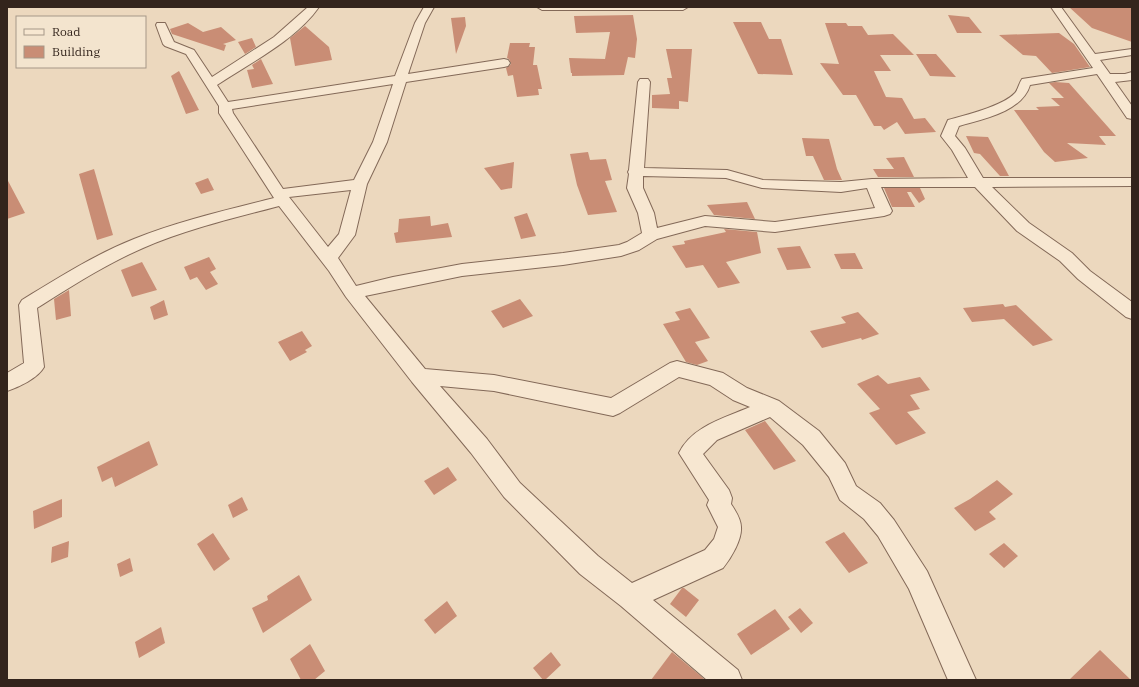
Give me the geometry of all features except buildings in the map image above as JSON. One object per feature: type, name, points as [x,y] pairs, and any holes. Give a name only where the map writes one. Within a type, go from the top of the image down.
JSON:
[{"type":"street","points":[[210,84],[261,51],[302,20],[314,7]]},
{"type":"street","points":[[328,259],[347,235],[360,184],[380,142],[420,23],[429,7]]},
{"type":"street","points":[[542,7],[682,7]]},
{"type":"street","points":[[1050,7],[1056,7],[1103,74],[1130,108]]},
{"type":"street","points":[[161,25],[169,44],[190,52],[225,106],[226,113],[280,197],[352,293],[419,376],[479,446],[512,490],[589,565],[630,596],[728,680]]},
{"type":"street","points":[[1092,58],[1132,52]]},
{"type":"street","points":[[225,106],[504,63]]},
{"type":"street","points":[[1132,76],[1126,78],[1103,74],[1026,82],[1021,95],[1009,102],[982,116],[953,122],[948,136],[958,148],[978,182],[1023,227],[1066,257],[1084,275],[1132,312]]},
{"type":"street","points":[[644,82],[635,172],[635,188],[646,213],[651,235]]},
{"type":"street","points":[[635,172],[727,174],[762,184],[841,187],[872,184],[978,182],[1132,182]]},
{"type":"street","points":[[7,383],[34,367],[28,305],[104,259],[168,232],[280,197],[360,184]]},
{"type":"street","points":[[352,293],[393,283],[462,270],[563,259],[621,250],[633,246],[651,235],[705,221],[775,227],[884,211],[872,184]]},
{"type":"street","points":[[419,376],[494,383],[613,407],[677,369],[716,378],[740,394],[772,408],[811,438],[837,470],[848,493],[872,511],[886,528],[918,580],[962,680]]},
{"type":"street","points":[[630,596],[714,559],[720,554],[730,532],[728,520],[719,505],[721,498],[690,453],[709,434],[772,408]]}]
